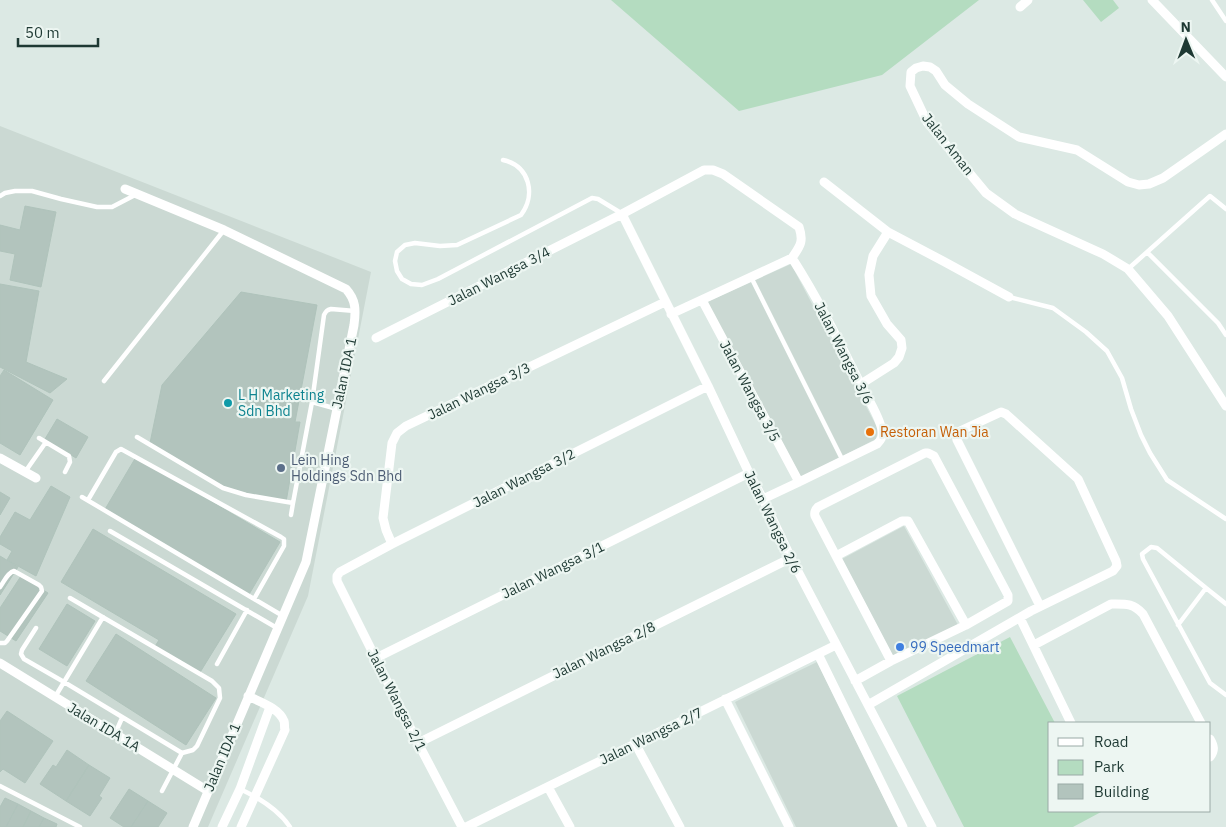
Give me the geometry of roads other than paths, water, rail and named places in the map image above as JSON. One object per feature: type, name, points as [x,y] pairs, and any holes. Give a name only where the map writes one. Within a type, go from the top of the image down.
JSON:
[{"type":"street","points":[[1020,7],[1028,0]]},
{"type":"street","points":[[1152,0],[1226,77]]},
{"type":"street","name":"Jalan Aman","points":[[1226,134],[1164,178],[1149,184],[1134,184],[1077,150],[1019,138],[968,104],[946,85],[936,71],[930,67],[923,66],[911,72],[910,86],[928,122],[986,193],[1015,214],[1103,254],[1128,269],[1168,316],[1226,406]]},
{"type":"street","name":"Jalan Wangsa 3/4","points":[[376,338],[622,214],[704,170],[713,170],[731,178],[799,227],[802,236],[801,245],[792,258]]},
{"type":"street","points":[[824,182],[888,232],[1009,297]]},
{"type":"street","points":[[125,189],[224,230],[346,289],[351,294],[356,311]]},
{"type":"street","name":"Jalan Wangsa 2/6","points":[[622,214],[791,558],[932,827]]},
{"type":"street","points":[[861,384],[894,363],[899,357],[902,348],[901,340],[887,324],[870,296],[870,275],[873,256],[888,232]]},
{"type":"street","points":[[671,314],[792,258]]},
{"type":"street","name":"Jalan Wangsa 3/6","points":[[763,499],[877,444],[882,436],[881,425],[861,384],[809,283],[792,258]]},
{"type":"street","name":"Jalan Wangsa 3/5","points":[[702,300],[799,482]]},
{"type":"street","name":"Jalan Wangsa 3/3","points":[[392,544],[386,530],[384,518],[392,443],[397,433],[406,426],[665,302]]},
{"type":"street","name":"Jalan IDA 1","points":[[193,827],[306,562],[356,311]]},
{"type":"street","name":"Jalan Wangsa 3/2","points":[[340,572],[392,544],[708,386]]},
{"type":"street","points":[[868,705],[1040,606],[1113,571],[1117,566],[1078,479],[1006,414],[1001,412],[960,431],[957,433],[956,440],[1040,606]]},
{"type":"street","points":[[855,681],[891,661],[966,625],[1008,601],[932,454],[925,454],[815,509],[815,516],[891,661]]},
{"type":"street","points":[[0,458],[36,478]]},
{"type":"street","name":"Jalan Wangsa 3/1","points":[[376,658],[749,473]]},
{"type":"street","points":[[836,556],[902,521],[908,522],[966,625]]},
{"type":"street","name":"Jalan Wangsa 2/8","points":[[418,743],[791,558]]},
{"type":"street","name":"Jalan Wangsa 2/1","points":[[340,572],[337,576],[337,581],[462,827]]},
{"type":"street","points":[[1034,645],[1111,604],[1125,604],[1136,607],[1143,614],[1201,722]]},
{"type":"street","points":[[1020,618],[1071,722]]},
{"type":"street","name":"Jalan Wangsa 2/7","points":[[466,827],[836,645]]},
{"type":"street","points":[[818,654],[903,827]]},
{"type":"street","name":"Jalan IDA 1A","points":[[0,663],[208,791]]},
{"type":"street","points":[[242,827],[285,730],[284,721],[280,715],[270,707],[248,696]]},
{"type":"street","points":[[725,699],[789,827]]},
{"type":"street","points":[[222,827],[240,789],[270,707]]},
{"type":"street","points":[[1211,741],[1214,748],[1211,756]]},
{"type":"street","points":[[636,743],[680,827]]},
{"type":"street","points":[[548,787],[570,827]]},
{"type":"lane","points":[[1212,0],[1226,22]]},
{"type":"lane","points":[[503,160],[517,165],[523,171],[526,179],[529,198],[527,207],[521,215],[457,245],[440,246],[415,243],[404,246],[398,252],[396,261],[397,271],[402,279],[411,284],[422,285],[438,279],[594,198],[622,214]]},
{"type":"lane","points":[[0,196],[15,191],[32,191],[97,207],[112,208],[137,194]]},
{"type":"lane","points":[[1128,269],[1210,196],[1226,209]]},
{"type":"lane","points":[[104,381],[224,230]]},
{"type":"lane","points":[[1147,252],[1218,323],[1226,335]]},
{"type":"lane","points":[[751,277],[843,461]]},
{"type":"lane","points":[[1009,297],[1053,308],[1086,332],[1107,351],[1122,378],[1131,409],[1144,441],[1167,480],[1226,519]]},
{"type":"lane","points":[[291,515],[312,402],[324,315],[325,312],[331,309],[356,311]]},
{"type":"lane","points":[[312,402],[337,409]]},
{"type":"lane","points":[[136,437],[223,488],[293,503]]},
{"type":"lane","points":[[39,438],[69,456],[70,462],[65,472]]},
{"type":"lane","points":[[25,472],[46,442]]},
{"type":"lane","points":[[88,500],[116,452],[121,449],[281,537],[284,539],[284,546],[254,599]]},
{"type":"lane","points":[[82,497],[283,616]]},
{"type":"lane","points":[[110,532],[277,628]]},
{"type":"lane","points":[[1226,604],[1157,548],[1151,547],[1142,554],[1142,559],[1210,683],[1226,695]]},
{"type":"lane","points":[[0,587],[9,574],[14,572],[39,585],[42,591],[7,641],[0,643]]},
{"type":"lane","points":[[1178,625],[1206,588]]},
{"type":"lane","points":[[70,598],[212,681],[219,688],[220,698],[197,746],[193,750],[182,753],[162,791]]},
{"type":"lane","points":[[217,664],[247,610]]},
{"type":"lane","points":[[55,697],[103,618]]},
{"type":"lane","points":[[36,628],[22,650],[21,654],[24,659],[182,753]]},
{"type":"lane","points":[[115,734],[122,718]]},
{"type":"lane","points":[[0,786],[80,827]]},
{"type":"lane","points":[[240,789],[256,796],[270,806],[290,827]]},
{"type":"place","name":"L H Marketing Sdn Bhd","points":[[228,403]]},
{"type":"place","name":"Restoran Wan Jia","points":[[870,432]]},
{"type":"place","name":"Lein Hing Holdings Sdn Bhd","points":[[281,468]]},
{"type":"place","name":"99 Speedmart","points":[[900,647]]}]
